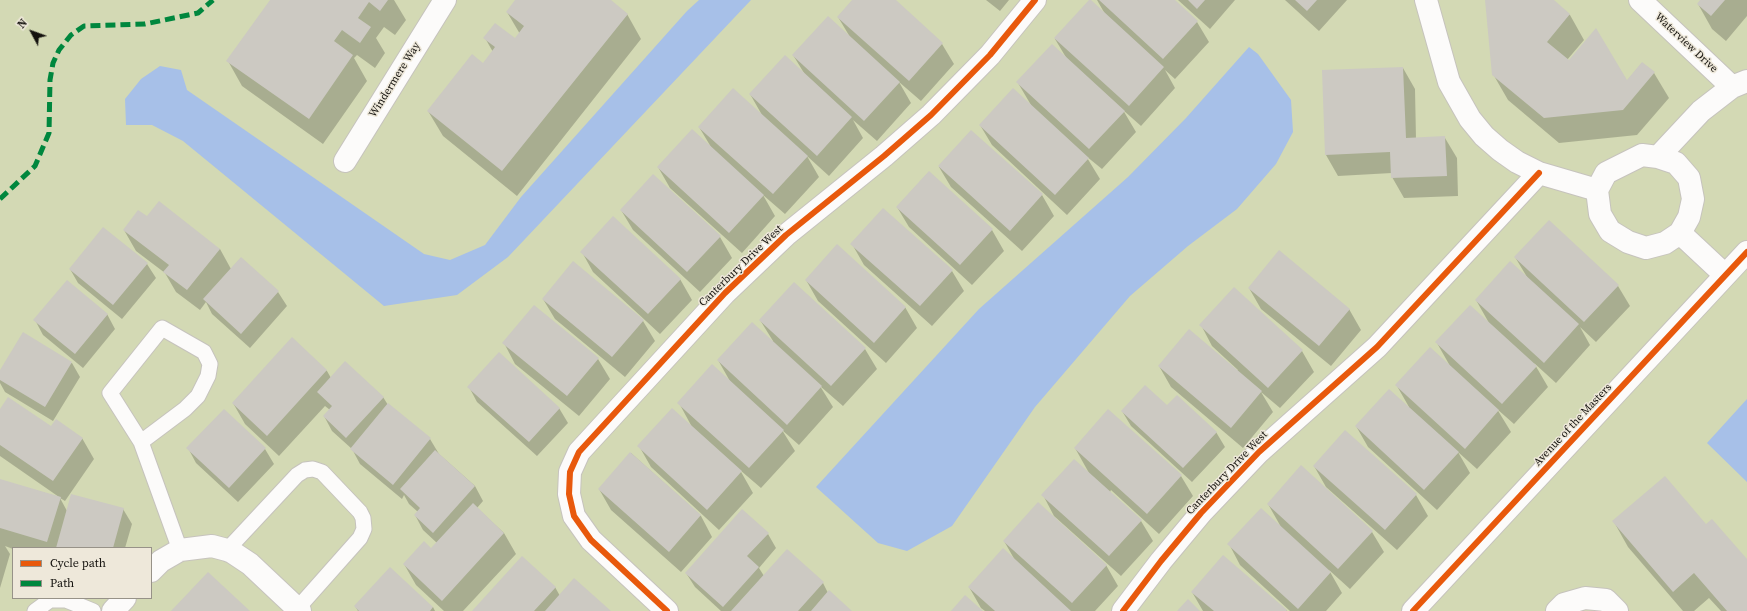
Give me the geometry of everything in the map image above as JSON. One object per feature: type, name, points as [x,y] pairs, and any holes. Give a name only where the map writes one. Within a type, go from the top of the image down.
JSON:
[{"type":"street","name":"Windermere Way","points":[[345,161],[445,0]]},
{"type":"street","name":"Canterbury Drive West","points":[[667,611],[591,540],[574,516],[569,494],[570,472],[579,452],[725,293],[786,235],[884,156],[931,115],[990,54],[1035,0]]},
{"type":"street","points":[[1426,0],[1449,82],[1470,119],[1484,136],[1517,162],[1539,174],[1597,190]]},
{"type":"street","name":"Waterview Drive","points":[[1640,0],[1740,84]]},
{"type":"street","points":[[1658,157],[1701,111],[1740,84]]},
{"type":"street","points":[[1642,155],[1658,157],[1676,163],[1689,178],[1693,199],[1689,218],[1680,233],[1665,244],[1646,248],[1628,242],[1610,231],[1600,214],[1597,190],[1606,173],[1642,155]]},
{"type":"street","name":"Canterbury Drive West","points":[[1123,611],[1161,561],[1201,513],[1259,452],[1377,347],[1539,174]]},
{"type":"street","points":[[1680,233],[1725,275]]},
{"type":"street","name":"Avenue of the Masters","points":[[1413,611],[1747,252]]},
{"type":"street","points":[[152,570],[161,561],[180,550],[212,546],[227,550],[250,564],[298,610]]},
{"type":"street","points":[[1557,611],[1564,604],[1585,598],[1606,600],[1616,611]]},
{"type":"street","points":[[114,611],[124,599]]},
{"type":"lane","points":[[141,442],[185,409],[198,396],[208,376],[210,364],[204,352],[162,328],[110,392],[141,442],[180,550]]},
{"type":"lane","points":[[227,550],[296,475],[305,470],[313,469],[322,472],[360,512],[363,518],[364,529],[360,538],[298,610]]},
{"type":"lane","points":[[34,611],[50,600],[66,600],[93,611]]},
{"type":"green space","points":[[0,0],[1747,0],[1747,611],[0,611]]},
{"type":"water","points":[[699,0],[751,0],[508,257],[457,295],[384,306],[183,141],[152,125],[126,125],[125,99],[141,79],[160,66],[181,70],[187,90],[424,254],[450,260],[485,245],[521,197],[687,11]]},
{"type":"water","points":[[1249,47],[1258,54],[1291,100],[1293,132],[1276,164],[1237,209],[1188,246],[1130,296],[1035,407],[952,526],[907,551],[878,543],[816,487],[979,309],[1128,177],[1186,118]]},
{"type":"water","points":[[1747,399],[1747,482],[1707,443]]},
{"type":"building","points":[[270,0],[388,0],[380,11],[369,2],[358,18],[371,27],[360,43],[342,30],[334,41],[353,55],[309,119],[226,61]]},
{"type":"building","points":[[515,0],[611,0],[628,14],[502,171],[427,111],[472,54],[483,63],[495,47],[483,38],[495,23],[515,38],[524,26],[506,12]]},
{"type":"building","points":[[852,0],[896,0],[943,43],[909,81],[837,17]]},
{"type":"building","points":[[1089,0],[1091,0],[1164,67],[1129,106],[1054,38]]},
{"type":"building","points":[[1099,0],[1175,0],[1198,21],[1163,59]]},
{"type":"building","points":[[1188,0],[1205,0],[1197,9]]},
{"type":"building","points":[[1295,0],[1317,0],[1307,11]]},
{"type":"building","points":[[1485,0],[1554,0],[1570,14],[1547,42],[1569,60],[1596,28],[1627,80],[1642,62],[1655,72],[1623,110],[1544,118],[1492,75]]},
{"type":"building","points":[[1700,0],[1725,0],[1711,16],[1697,4]]},
{"type":"building","points":[[828,16],[900,82],[864,121],[792,55]]},
{"type":"building","points":[[1052,44],[1125,111],[1089,149],[1016,82]]},
{"type":"building","points":[[785,55],[852,117],[817,156],[749,94]]},
{"type":"building","points":[[1403,67],[1406,138],[1445,136],[1447,176],[1391,178],[1390,152],[1325,155],[1322,70]]},
{"type":"building","points":[[733,88],[808,156],[773,194],[698,127]]},
{"type":"building","points":[[1013,88],[1089,158],[1055,195],[979,125]]},
{"type":"building","points":[[692,129],[764,195],[729,233],[657,167]]},
{"type":"building","points":[[971,130],[1043,194],[1010,231],[938,166]]},
{"type":"building","points":[[929,171],[993,229],[960,265],[896,207]]},
{"type":"building","points":[[653,174],[721,236],[687,272],[620,210]]},
{"type":"building","points":[[159,201],[220,249],[187,290],[163,272],[169,265],[123,230],[138,210],[147,216]]},
{"type":"building","points":[[883,208],[953,270],[920,306],[850,244]]},
{"type":"building","points":[[613,216],[681,279],[648,314],[580,252]]},
{"type":"building","points":[[1549,220],[1619,285],[1584,322],[1514,257]]},
{"type":"building","points":[[103,227],[148,263],[113,305],[69,269]]},
{"type":"building","points":[[837,244],[906,307],[874,343],[805,280]]},
{"type":"building","points":[[1279,250],[1350,309],[1319,346],[1248,288]]},
{"type":"building","points":[[241,257],[279,291],[241,334],[203,299]]},
{"type":"building","points":[[573,261],[644,320],[612,357],[542,299]]},
{"type":"building","points":[[1510,261],[1579,324],[1544,363],[1475,300]]},
{"type":"building","points":[[67,280],[108,314],[75,354],[33,320]]},
{"type":"building","points":[[794,282],[866,348],[831,386],[759,320]]},
{"type":"building","points":[[1234,287],[1303,350],[1268,388],[1199,325]]},
{"type":"building","points":[[534,305],[599,358],[567,396],[502,343]]},
{"type":"building","points":[[1470,305],[1537,366],[1502,404],[1435,342]]},
{"type":"building","points":[[752,322],[822,386],[787,425],[717,360]]},
{"type":"building","points":[[1189,329],[1262,391],[1231,428],[1158,366]]},
{"type":"building","points":[[23,332],[72,362],[45,407],[0,380],[0,370]]},
{"type":"building","points":[[292,337],[327,370],[267,436],[232,403]]},
{"type":"building","points":[[1430,347],[1499,410],[1465,449],[1395,385]]},
{"type":"building","points":[[499,352],[560,408],[529,442],[467,387]]},
{"type":"building","points":[[345,361],[384,397],[346,438],[323,416],[332,406],[317,392]]},
{"type":"building","points":[[712,364],[784,430],[749,468],[677,403]]},
{"type":"building","points":[[1145,385],[1167,405],[1177,395],[1217,432],[1183,468],[1121,411]]},
{"type":"building","points":[[1389,389],[1459,452],[1424,490],[1355,426]]},
{"type":"building","points":[[8,397],[51,426],[56,419],[83,438],[53,481],[0,445],[0,409]]},
{"type":"building","points":[[388,403],[431,438],[393,485],[350,449]]},
{"type":"building","points":[[672,408],[742,471],[707,510],[637,446]]},
{"type":"building","points":[[224,409],[266,448],[229,488],[186,448]]},
{"type":"building","points":[[1108,409],[1182,475],[1147,514],[1074,448]]},
{"type":"building","points":[[1345,430],[1417,494],[1385,530],[1313,466]]},
{"type":"building","points":[[435,450],[475,486],[433,533],[414,515],[420,508],[400,489]]},
{"type":"building","points":[[630,452],[701,515],[669,552],[598,489]]},
{"type":"building","points":[[1074,459],[1142,520],[1109,556],[1041,495]]},
{"type":"building","points":[[1301,465],[1373,531],[1338,569],[1267,504]]},
{"type":"building","points":[[1665,476],[1706,524],[1712,519],[1747,559],[1747,611],[1727,611],[1694,573],[1673,592],[1612,521]]},
{"type":"building","points":[[0,479],[61,497],[47,542],[0,528]]},
{"type":"building","points":[[71,494],[124,508],[113,547],[56,547]]},
{"type":"building","points":[[1038,502],[1107,565],[1072,603],[1003,541]]},
{"type":"building","points":[[473,503],[504,533],[442,601],[403,564],[424,541],[431,548]]},
{"type":"building","points":[[1261,508],[1331,572],[1298,609],[1227,544]]},
{"type":"building","points":[[742,509],[769,533],[747,556],[759,567],[723,607],[685,573]]},
{"type":"building","points":[[1003,548],[1071,611],[995,611],[968,587]]},
{"type":"building","points":[[787,549],[824,582],[798,611],[731,611]]},
{"type":"building","points":[[1223,555],[1287,610],[1214,611],[1191,592]]},
{"type":"building","points":[[522,556],[556,587],[534,611],[472,611]]},
{"type":"building","points":[[390,567],[433,607],[430,611],[359,611],[354,606]]},
{"type":"building","points":[[208,572],[250,611],[171,611]]},
{"type":"building","points":[[574,578],[611,611],[545,611]]},
{"type":"building","points":[[829,590],[852,611],[811,611]]},
{"type":"building","points":[[965,595],[983,611],[951,611]]},
{"type":"building","points":[[1188,599],[1200,611],[1177,611]]},
{"type":"marked path","points":[[0,199],[35,166],[49,133],[50,80],[53,63],[59,50],[71,35],[84,26],[145,24],[198,13],[213,0]]},
{"type":"cycle path","points":[[667,611],[591,540],[574,516],[569,494],[570,472],[579,452],[725,293],[786,235],[884,156],[931,115],[990,55],[1035,0]]},
{"type":"cycle path","points":[[1123,611],[1161,561],[1201,513],[1259,452],[1377,347],[1539,173]]},
{"type":"cycle path","points":[[1413,611],[1747,252]]}]
